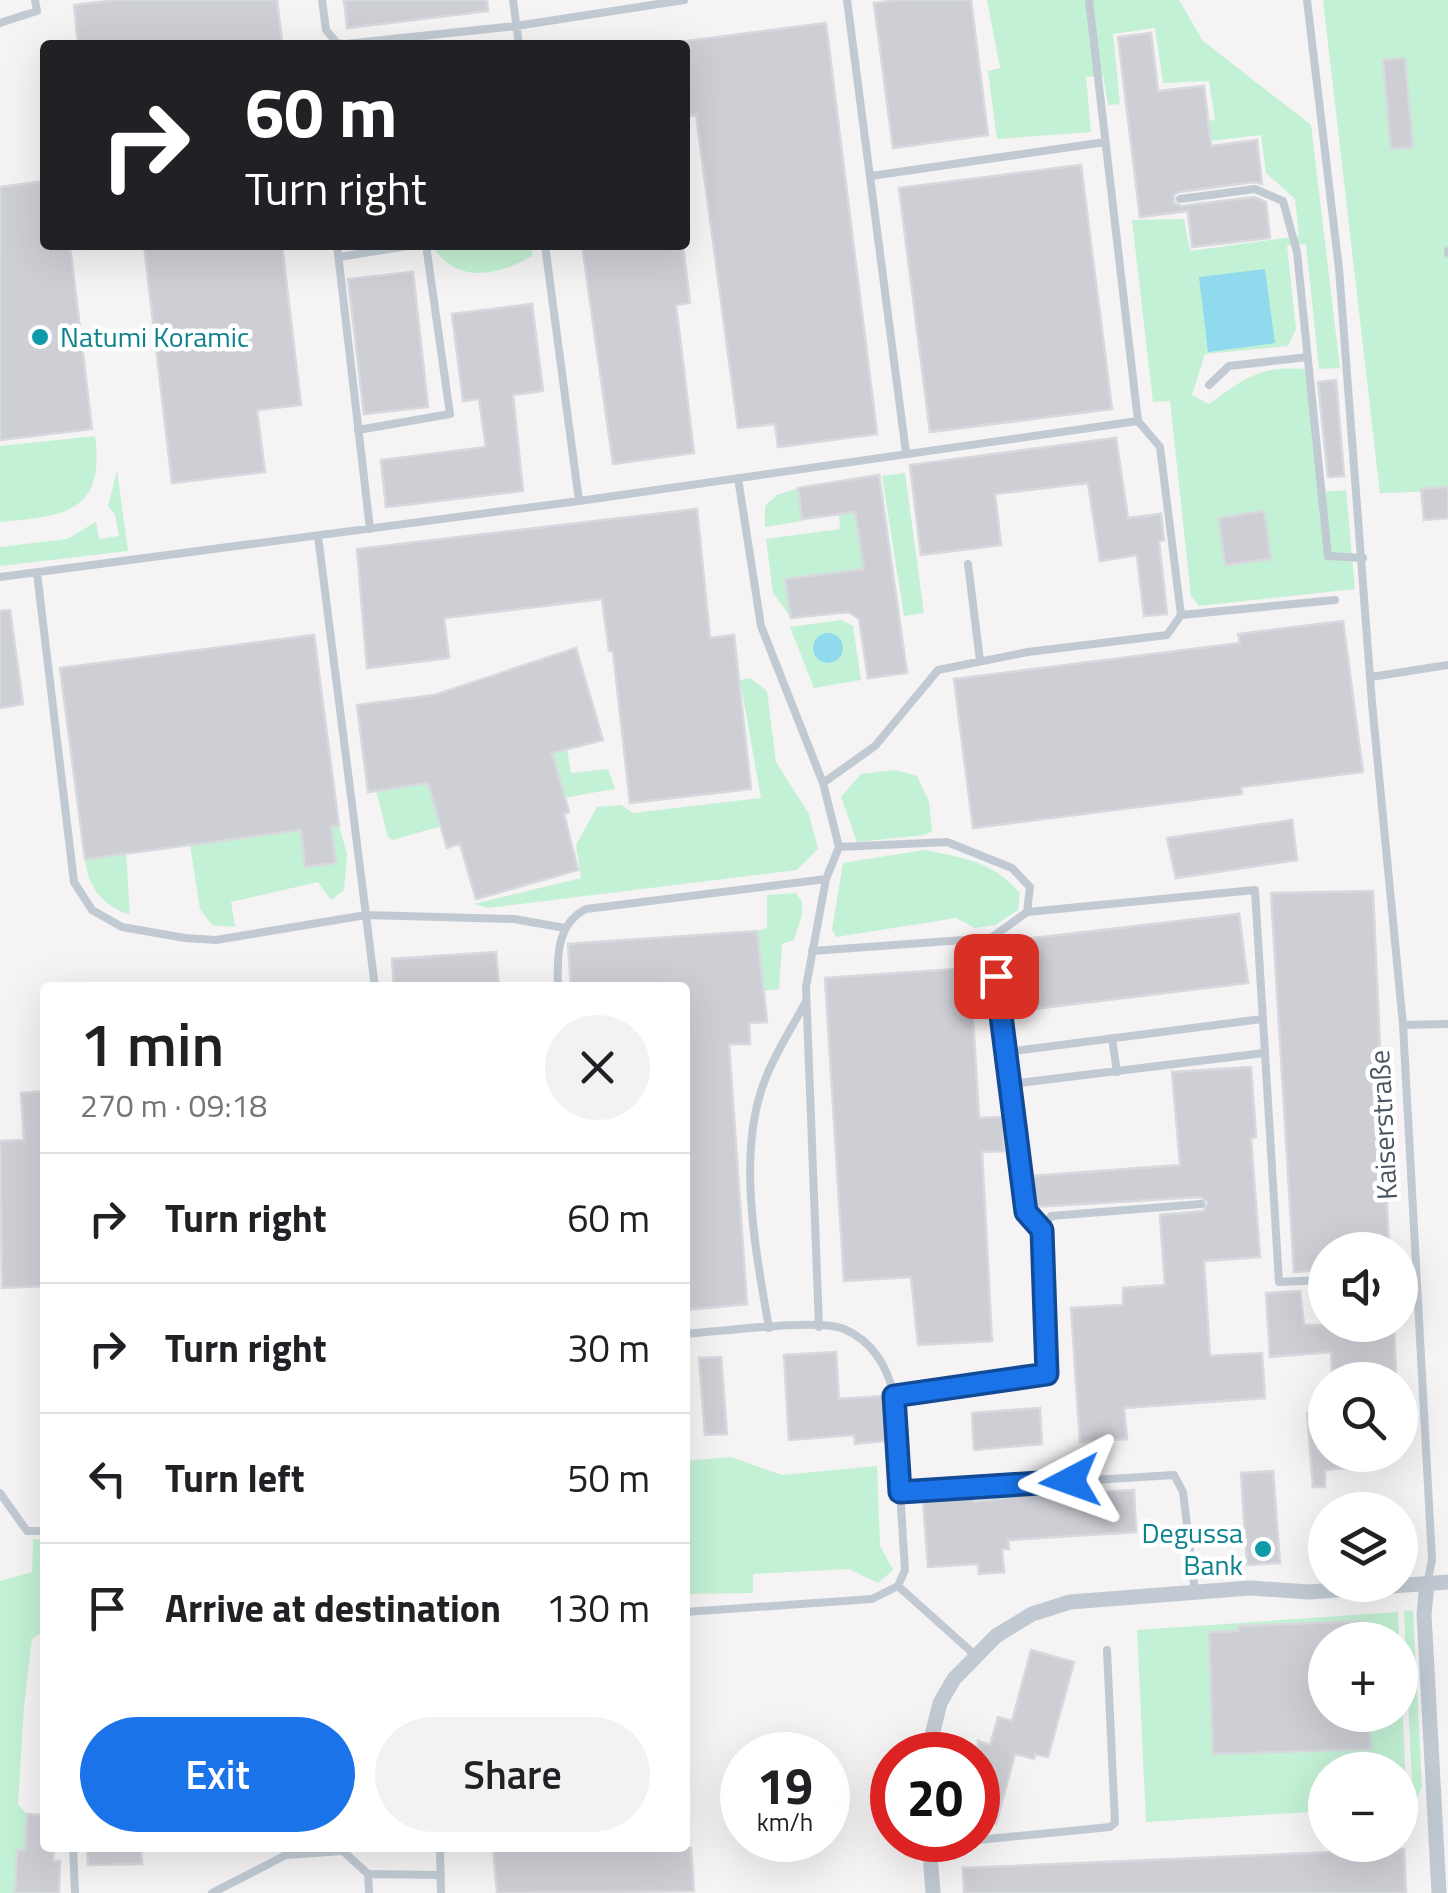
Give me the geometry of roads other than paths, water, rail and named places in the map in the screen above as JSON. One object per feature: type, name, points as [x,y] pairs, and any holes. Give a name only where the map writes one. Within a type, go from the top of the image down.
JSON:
[{"type":"street","points":[[932,1732],[940,1703],[975,1655],[1013,1623],[1070,1602],[1250,1588],[1309,1592],[1448,1582]]},
{"type":"street","name":"Kaiserstraße","points":[[1427,1584],[1424,1604],[1441,1827],[1439,1893]]},
{"type":"street","points":[[931,1862],[933,1893]]},
{"type":"lane","points":[[0,23],[36,11],[35,0]]},
{"type":"lane","points":[[322,0],[326,30],[333,40]]},
{"type":"lane","points":[[513,0],[518,40]]},
{"type":"lane","points":[[376,40],[516,26],[684,0]]},
{"type":"lane","points":[[846,0],[906,453]]},
{"type":"lane","points":[[824,782],[875,746],[938,670],[1166,635],[1181,615],[1160,447],[1138,421],[1089,0]]},
{"type":"lane","name":"Kaiserstraße","points":[[1308,0],[1339,268],[1403,1025],[1432,1560],[1427,1584]]},
{"type":"lane","points":[[870,176],[1105,142]]},
{"type":"lane","points":[[1180,199],[1255,189],[1283,201],[1297,252],[1328,556],[1363,558]]},
{"type":"lane","points":[[337,250],[370,529]]},
{"type":"lane","points":[[338,257],[382,250]]},
{"type":"lane","points":[[358,430],[450,414],[427,250]]},
{"type":"lane","points":[[546,250],[579,502]]},
{"type":"lane","points":[[1209,384],[1229,366],[1308,356]]},
{"type":"lane","points":[[0,577],[579,502],[1138,421]]},
{"type":"lane","points":[[738,478],[761,626],[824,782],[839,847],[826,879],[807,999],[820,1326]]},
{"type":"lane","points":[[318,536],[374,982]]},
{"type":"lane","points":[[968,564],[980,661]]},
{"type":"lane","points":[[37,573],[70,870],[92,910],[122,927],[216,940],[366,914],[514,919],[565,928]]},
{"type":"lane","points":[[1181,615],[1334,600]]},
{"type":"lane","points":[[1371,677],[1448,665]]},
{"type":"lane","points":[[839,847],[947,842],[1012,868],[1030,888],[1027,912]]},
{"type":"lane","points":[[558,982],[560,941],[573,915],[586,909],[826,879]]},
{"type":"lane","points":[[812,950],[991,938],[1027,912],[1255,890],[1278,1282],[1308,1281]]},
{"type":"lane","points":[[991,938],[1026,1212],[1042,1230]]},
{"type":"lane","points":[[769,1328],[755,1252],[754,1127],[764,1081],[807,999]]},
{"type":"lane","points":[[1007,1052],[1262,1020]]},
{"type":"lane","points":[[1403,1025],[1448,1024]]},
{"type":"lane","points":[[1112,1038],[1117,1072]]},
{"type":"lane","points":[[1010,1084],[1264,1053]]},
{"type":"lane","points":[[894,1396],[1047,1374],[1042,1230],[1051,1216],[1201,1204]]},
{"type":"lane","points":[[690,1334],[840,1327],[874,1351],[889,1373],[894,1396],[905,1570],[898,1586],[872,1599],[690,1612]]},
{"type":"lane","points":[[900,1492],[1174,1475],[1182,1492],[1195,1592]]},
{"type":"lane","points":[[0,1493],[27,1531],[40,1530]]},
{"type":"lane","points":[[898,1586],[975,1655]]},
{"type":"lane","points":[[1000,1838],[1110,1827],[1115,1823],[1108,1650]]},
{"type":"lane","points":[[73,1852],[74,1893]]},
{"type":"lane","points":[[212,1893],[286,1856],[324,1852]]},
{"type":"lane","points":[[345,1852],[368,1874],[441,1875]]},
{"type":"lane","points":[[440,1852],[441,1893]]},
{"type":"lane","points":[[368,1874],[369,1893]]},
{"type":"water","points":[[1265,269],[1275,343],[1208,352],[1199,277]]},
{"type":"water","points":[[828,633],[842,642],[843,648],[834,662],[828,663],[814,654],[813,648],[822,634]]},
{"type":"place","name":"Natumi Koramic","points":[[40,337]]},
{"type":"place","name":"Degussa Bank","points":[[1263,1549]]}]
